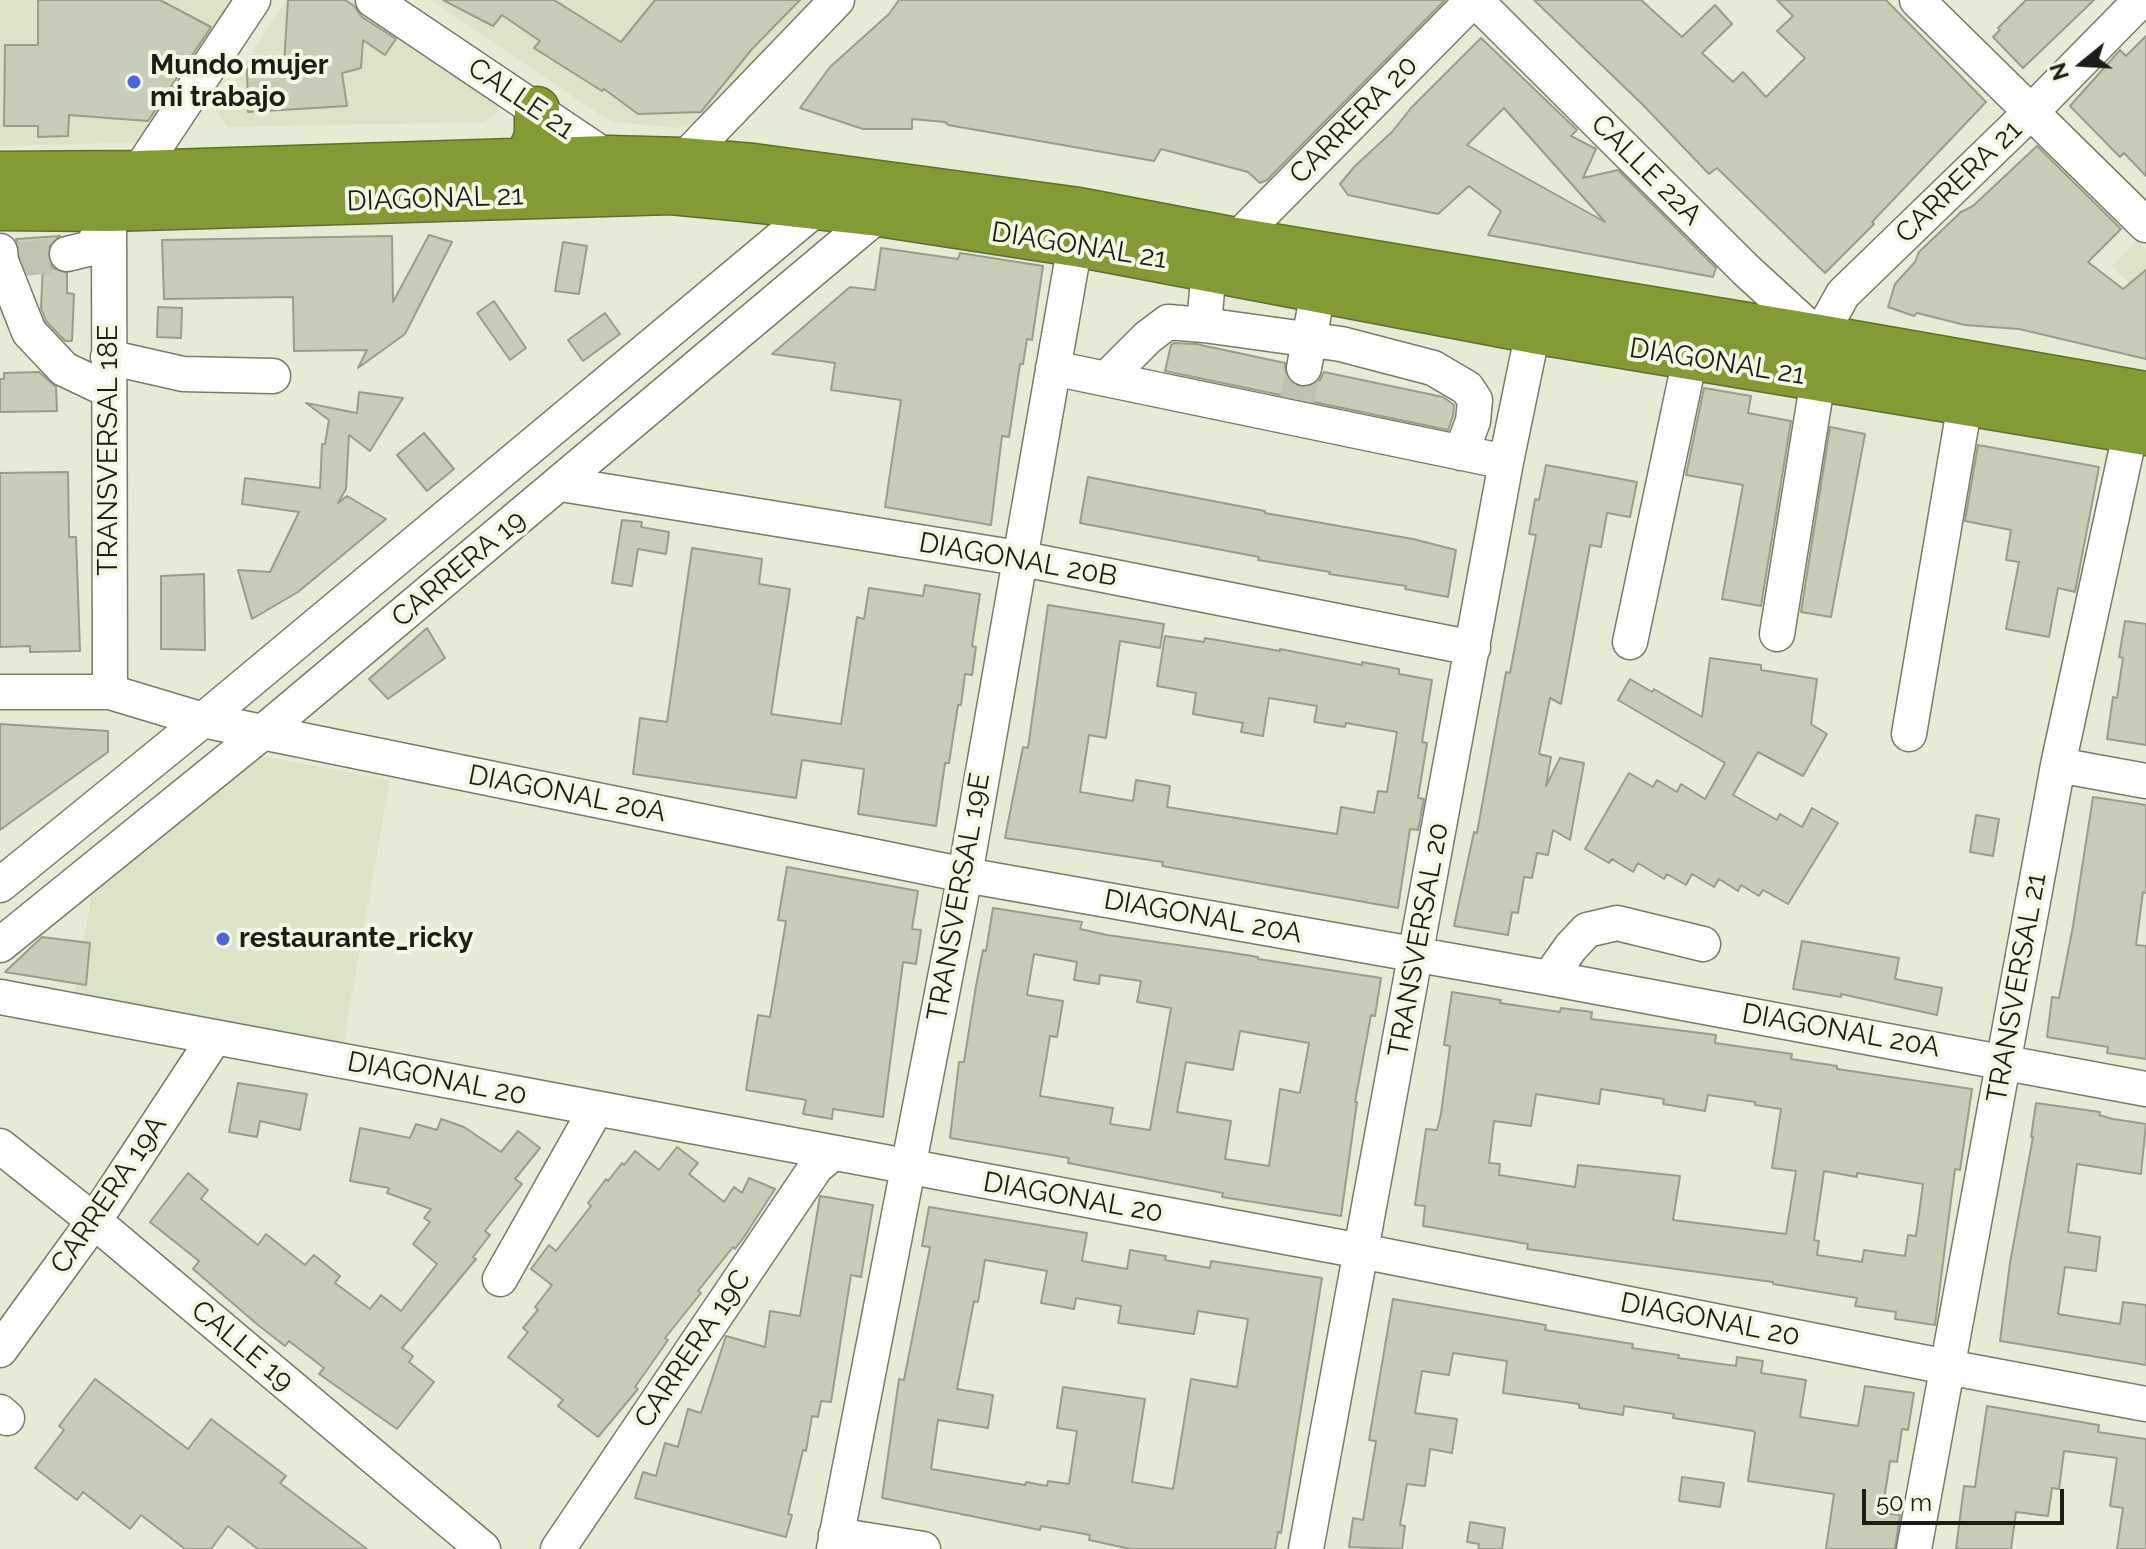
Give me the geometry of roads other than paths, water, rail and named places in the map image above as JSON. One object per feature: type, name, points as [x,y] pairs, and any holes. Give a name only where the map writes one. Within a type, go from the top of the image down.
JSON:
[{"type":"highway","points":[[527,160],[537,136],[537,109]]},
{"type":"highway","name":"DIAGONAL 21","points":[[0,174],[138,173],[608,158],[815,209],[895,200],[1079,210],[1222,254],[1318,291],[1690,358],[1818,358],[1965,403],[2141,419]]},
{"type":"highway","name":"DIAGONAL 21","points":[[0,208],[109,209],[677,176],[852,179],[895,200],[1075,244],[1222,254],[1818,358],[2141,419]]},
{"type":"street","points":[[67,254],[88,249],[94,244],[109,209],[138,173],[253,0]]},
{"type":"street","name":"CALLE 21","points":[[373,0],[608,158]]},
{"type":"street","points":[[677,176],[837,0]]},
{"type":"street","name":"CARRERA 20","points":[[1222,254],[1474,0]]},
{"type":"street","name":"CALLE 22A","points":[[1474,0],[1746,270],[1818,358]]},
{"type":"street","points":[[1917,0],[2146,225]]},
{"type":"street","name":"CARRERA 21","points":[[1818,358],[1843,294],[2031,112],[2141,0]]},
{"type":"street","name":"CARRERA 19","points":[[0,885],[203,720],[852,179]]},
{"type":"street","name":"CARRERA 19","points":[[0,945],[263,732],[561,484],[895,200]]},
{"type":"street","name":"TRANSVERSAL 18E","points":[[109,209],[110,692]]},
{"type":"street","name":"TRANSVERSAL 19E","points":[[835,1542],[965,875],[1075,244]]},
{"type":"street","points":[[1204,325],[1222,254]]},
{"type":"street","points":[[6,258],[29,332],[64,369],[108,390]]},
{"type":"street","points":[[1301,381],[1318,291]]},
{"type":"street","points":[[1107,378],[1148,337],[1168,322],[1204,325],[1301,381],[1461,453],[1506,462]]},
{"type":"street","name":"TRANSVERSAL 20","points":[[1306,1549],[1506,462],[1533,331]]},
{"type":"street","points":[[1053,368],[1107,378],[1301,381],[1341,344],[1433,368],[1467,388],[1475,400],[1473,421],[1461,453]]},
{"type":"street","points":[[108,357],[183,374],[273,376]]},
{"type":"street","points":[[1630,642],[1690,358]]},
{"type":"street","points":[[1777,634],[1818,358]]},
{"type":"street","points":[[1909,734],[1965,403]]},
{"type":"street","name":"TRANSVERSAL 21","points":[[1914,1549],[2058,765],[2141,419]]},
{"type":"street","name":"DIAGONAL 20B","points":[[561,484],[1018,558],[1473,648]]},
{"type":"street","points":[[0,692],[110,692],[203,720],[263,732]]},
{"type":"street","name":"DIAGONAL 20A","points":[[263,732],[965,875],[1417,954],[2146,1089]]},
{"type":"street","points":[[2058,765],[2146,781]]},
{"type":"street","points":[[1549,978],[1587,930],[1617,923],[1703,944]]},
{"type":"street","name":"DIAGONAL 20","points":[[0,997],[1361,1251],[2146,1404]]},
{"type":"street","name":"CARRERA 19A","points":[[0,1350],[94,1221],[215,1037]]},
{"type":"street","points":[[500,1279],[596,1109]]},
{"type":"street","name":"CALLE 19","points":[[0,1146],[94,1221],[483,1549]]},
{"type":"street","name":"CARRERA 19C","points":[[558,1549],[816,1167],[833,1153]]},
{"type":"street","points":[[835,1542],[923,1549]]},
{"type":"tunnel","points":[[16,260],[67,254]]},
{"type":"tunnel","points":[[1297,400],[1304,368]]},
{"type":"place","name":"Mundo mujer mi trabajo","points":[[134,82]]},
{"type":"place","name":"restaurante_ricky","points":[[223,939]]}]
